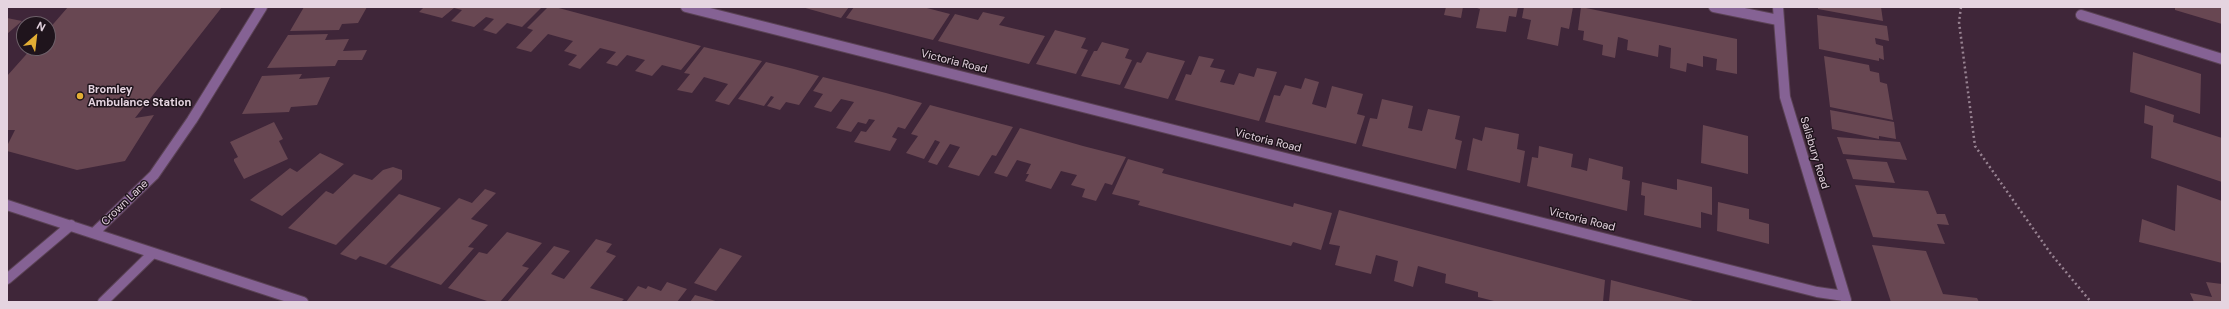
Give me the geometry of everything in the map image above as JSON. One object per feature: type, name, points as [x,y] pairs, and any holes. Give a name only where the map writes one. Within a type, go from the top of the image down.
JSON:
[{"type":"street","name":"Crown Lane","points":[[262,7],[192,120],[154,175],[94,233],[303,302]]},
{"type":"street","name":"Victoria Road","points":[[686,7],[1845,299]]},
{"type":"street","points":[[1714,7],[1778,20]]},
{"type":"street","name":"Salisbury Road","points":[[1778,7],[1784,97],[1845,299]]},
{"type":"street","points":[[2081,15],[2222,59]]},
{"type":"street","points":[[7,205],[94,233]]},
{"type":"street","points":[[7,279],[71,225]]},
{"type":"street","points":[[103,302],[154,253]]},
{"type":"path","points":[[1961,7],[1959,22],[1975,146],[2051,254],[2091,302]]},
{"type":"building","name":"Bromley Ambulance Station","points":[[68,7],[222,7],[135,118],[154,115],[125,161],[77,170],[7,151],[7,146],[15,130],[7,130],[7,76],[25,56],[56,56],[56,21]]},
{"type":"building","points":[[304,7],[367,7],[358,23],[342,24],[339,30],[290,31]]},
{"type":"building","points":[[424,7],[542,7],[522,27],[507,23],[496,34],[483,30],[494,19],[486,17],[474,27],[451,21],[462,10],[454,8],[442,18],[419,12]]},
{"type":"building","points":[[548,7],[555,7],[701,46],[681,70],[662,65],[652,76],[635,71],[645,60],[627,55],[617,66],[606,63],[616,52],[600,48],[580,69],[568,65],[577,55],[564,51],[573,41],[548,34],[531,52],[516,48],[533,30],[527,28]]},
{"type":"building","points":[[802,7],[849,7],[841,18]]},
{"type":"building","points":[[854,7],[923,7],[950,14],[933,40],[846,18]]},
{"type":"building","points":[[1446,7],[1463,7],[1461,18],[1444,15]]},
{"type":"building","points":[[1474,7],[1518,7],[1516,17],[1509,16],[1506,32],[1476,28],[1480,9]]},
{"type":"building","points":[[1524,7],[1573,7],[1569,29],[1561,27],[1558,46],[1527,39],[1531,20],[1522,18]]},
{"type":"building","points":[[1581,7],[1737,39],[1737,74],[1716,70],[1717,59],[1703,56],[1703,67],[1687,63],[1686,72],[1670,68],[1671,48],[1659,45],[1658,57],[1627,50],[1628,40],[1618,37],[1615,58],[1602,55],[1603,45],[1583,40],[1584,31],[1578,30]]},
{"type":"building","points":[[1818,7],[1881,7],[1883,21],[1818,9]]},
{"type":"building","points":[[2175,7],[2222,7],[2222,24],[2175,10]]},
{"type":"building","points":[[983,12],[1005,17],[999,25],[1045,36],[1029,64],[938,41],[955,14],[978,20]]},
{"type":"building","points":[[1817,15],[1887,26],[1889,41],[1875,38],[1876,44],[1883,46],[1884,60],[1879,58],[1879,61],[1819,49]]},
{"type":"building","points":[[7,18],[16,20],[16,26],[7,34]]},
{"type":"building","points":[[1055,30],[1086,38],[1081,48],[1088,50],[1076,74],[1036,64]]},
{"type":"building","points":[[328,34],[325,40],[349,39],[343,51],[367,50],[362,60],[338,60],[335,66],[267,68],[288,35]]},
{"type":"building","points":[[1102,42],[1129,49],[1125,58],[1132,60],[1120,85],[1081,76],[1094,51],[1097,51]]},
{"type":"building","points":[[704,47],[762,61],[729,105],[715,101],[728,84],[704,77],[692,93],[677,90],[690,74],[684,73]]},
{"type":"building","points":[[1147,52],[1185,61],[1168,99],[1124,88],[1137,62],[1141,63]]},
{"type":"building","points":[[2133,52],[2201,74],[2200,114],[2130,92]]},
{"type":"building","points":[[1199,56],[1214,59],[1210,67],[1225,70],[1220,82],[1234,85],[1239,73],[1254,77],[1257,68],[1277,72],[1259,121],[1175,100],[1186,74],[1191,75]]},
{"type":"building","points":[[1824,56],[1869,65],[1870,71],[1879,73],[1880,82],[1887,84],[1893,120],[1830,107]]},
{"type":"building","points":[[766,62],[819,76],[799,105],[786,102],[780,110],[767,106],[774,97],[771,96],[764,106],[738,99]]},
{"type":"building","points":[[302,74],[299,79],[330,77],[317,105],[291,107],[289,112],[242,114],[262,76]]},
{"type":"building","points":[[823,77],[922,103],[905,129],[898,127],[892,137],[897,139],[890,151],[854,142],[861,131],[866,132],[875,120],[869,119],[866,124],[858,122],[851,132],[836,128],[854,102],[841,99],[831,112],[814,107],[823,94],[813,91]]},
{"type":"building","points":[[1305,78],[1319,82],[1312,104],[1326,108],[1332,86],[1363,94],[1357,114],[1365,116],[1356,144],[1265,122],[1274,95],[1280,96],[1285,85],[1301,89]]},
{"type":"building","points":[[1382,99],[1413,106],[1408,128],[1422,131],[1428,109],[1460,116],[1455,139],[1462,141],[1456,169],[1362,146],[1370,118],[1377,119]]},
{"type":"building","points":[[930,105],[1013,127],[996,156],[992,155],[979,176],[948,167],[960,147],[950,144],[937,165],[928,162],[940,142],[935,140],[924,159],[906,153],[918,136],[911,134]]},
{"type":"building","points":[[2145,105],[2174,115],[2173,122],[2222,138],[2222,182],[2151,158],[2153,126],[2144,123]]},
{"type":"building","points":[[1830,110],[1894,122],[1896,139],[1879,136],[1879,139],[1832,129]]},
{"type":"building","points":[[274,122],[283,139],[279,141],[288,159],[244,179],[234,161],[234,159],[238,157],[230,142]]},
{"type":"building","points":[[1703,125],[1748,136],[1748,174],[1701,163]]},
{"type":"building","points":[[1485,127],[1519,134],[1517,149],[1525,151],[1520,183],[1467,170],[1473,138],[1482,141]]},
{"type":"building","points":[[1020,128],[1126,157],[1112,185],[1105,183],[1096,201],[1082,197],[1085,189],[1071,185],[1077,175],[1061,171],[1051,189],[1025,181],[1029,174],[1026,174],[1031,164],[1017,160],[1007,177],[994,173]]},
{"type":"building","points":[[1837,137],[1900,142],[1907,160],[1843,154]]},
{"type":"building","points":[[1539,146],[1573,154],[1571,167],[1587,171],[1589,158],[1623,167],[1622,179],[1630,181],[1627,211],[1527,186],[1532,157],[1538,158]]},
{"type":"building","points":[[320,153],[344,164],[282,216],[250,200],[290,168],[297,172]]},
{"type":"building","points":[[1128,159],[1164,169],[1162,173],[1293,207],[1294,203],[1332,213],[1321,250],[1293,242],[1291,246],[1138,205],[1140,201],[1112,194]]},
{"type":"building","points":[[1846,159],[1887,162],[1895,183],[1853,179]]},
{"type":"building","points":[[393,167],[402,170],[402,179],[336,245],[288,228],[326,191],[333,194],[354,174],[372,180],[383,170]]},
{"type":"building","points":[[1677,179],[1712,187],[1712,215],[1701,212],[1701,228],[1644,215],[1645,196],[1641,195],[1642,182],[1677,190]]},
{"type":"building","points":[[1855,185],[1928,191],[1937,214],[1945,214],[1949,225],[1937,224],[1945,244],[1873,237]]},
{"type":"building","points":[[2177,185],[2222,201],[2222,263],[2139,242],[2142,219],[2175,231]]},
{"type":"building","points":[[485,189],[496,193],[471,219],[488,225],[468,247],[474,248],[441,285],[390,267],[459,198],[472,203]]},
{"type":"building","points":[[399,194],[441,208],[386,265],[360,256],[356,260],[340,254]]},
{"type":"building","points":[[1718,202],[1749,209],[1749,219],[1769,224],[1769,244],[1717,231]]},
{"type":"building","points":[[1339,210],[1605,280],[1603,302],[1498,302],[1478,297],[1478,292],[1445,283],[1446,274],[1418,266],[1413,287],[1394,281],[1398,261],[1376,255],[1371,274],[1335,265],[1340,246],[1329,244]]},
{"type":"building","points":[[507,232],[542,243],[522,266],[529,268],[500,302],[490,302],[448,288],[479,252],[487,254]]},
{"type":"building","points":[[596,239],[612,244],[606,252],[616,256],[590,288],[624,299],[621,302],[507,302],[554,246],[570,251],[551,274],[564,279]]},
{"type":"building","points":[[1872,245],[1926,251],[1943,294],[1977,298],[1979,302],[1891,302]]},
{"type":"building","points":[[720,248],[742,256],[716,291],[694,283]]},
{"type":"building","points":[[1611,280],[1693,301],[1693,302],[1609,302]]},
{"type":"building","points":[[667,282],[687,289],[677,302],[626,302],[638,286],[646,289],[648,286],[661,291]]},
{"type":"building","points":[[2206,282],[2222,284],[2222,302],[2194,302],[2190,293],[2212,297]]},
{"type":"building","points":[[695,295],[719,302],[690,302]]},
{"type":"place","name":"Bromley Ambulance Station","points":[[80,96]]}]
